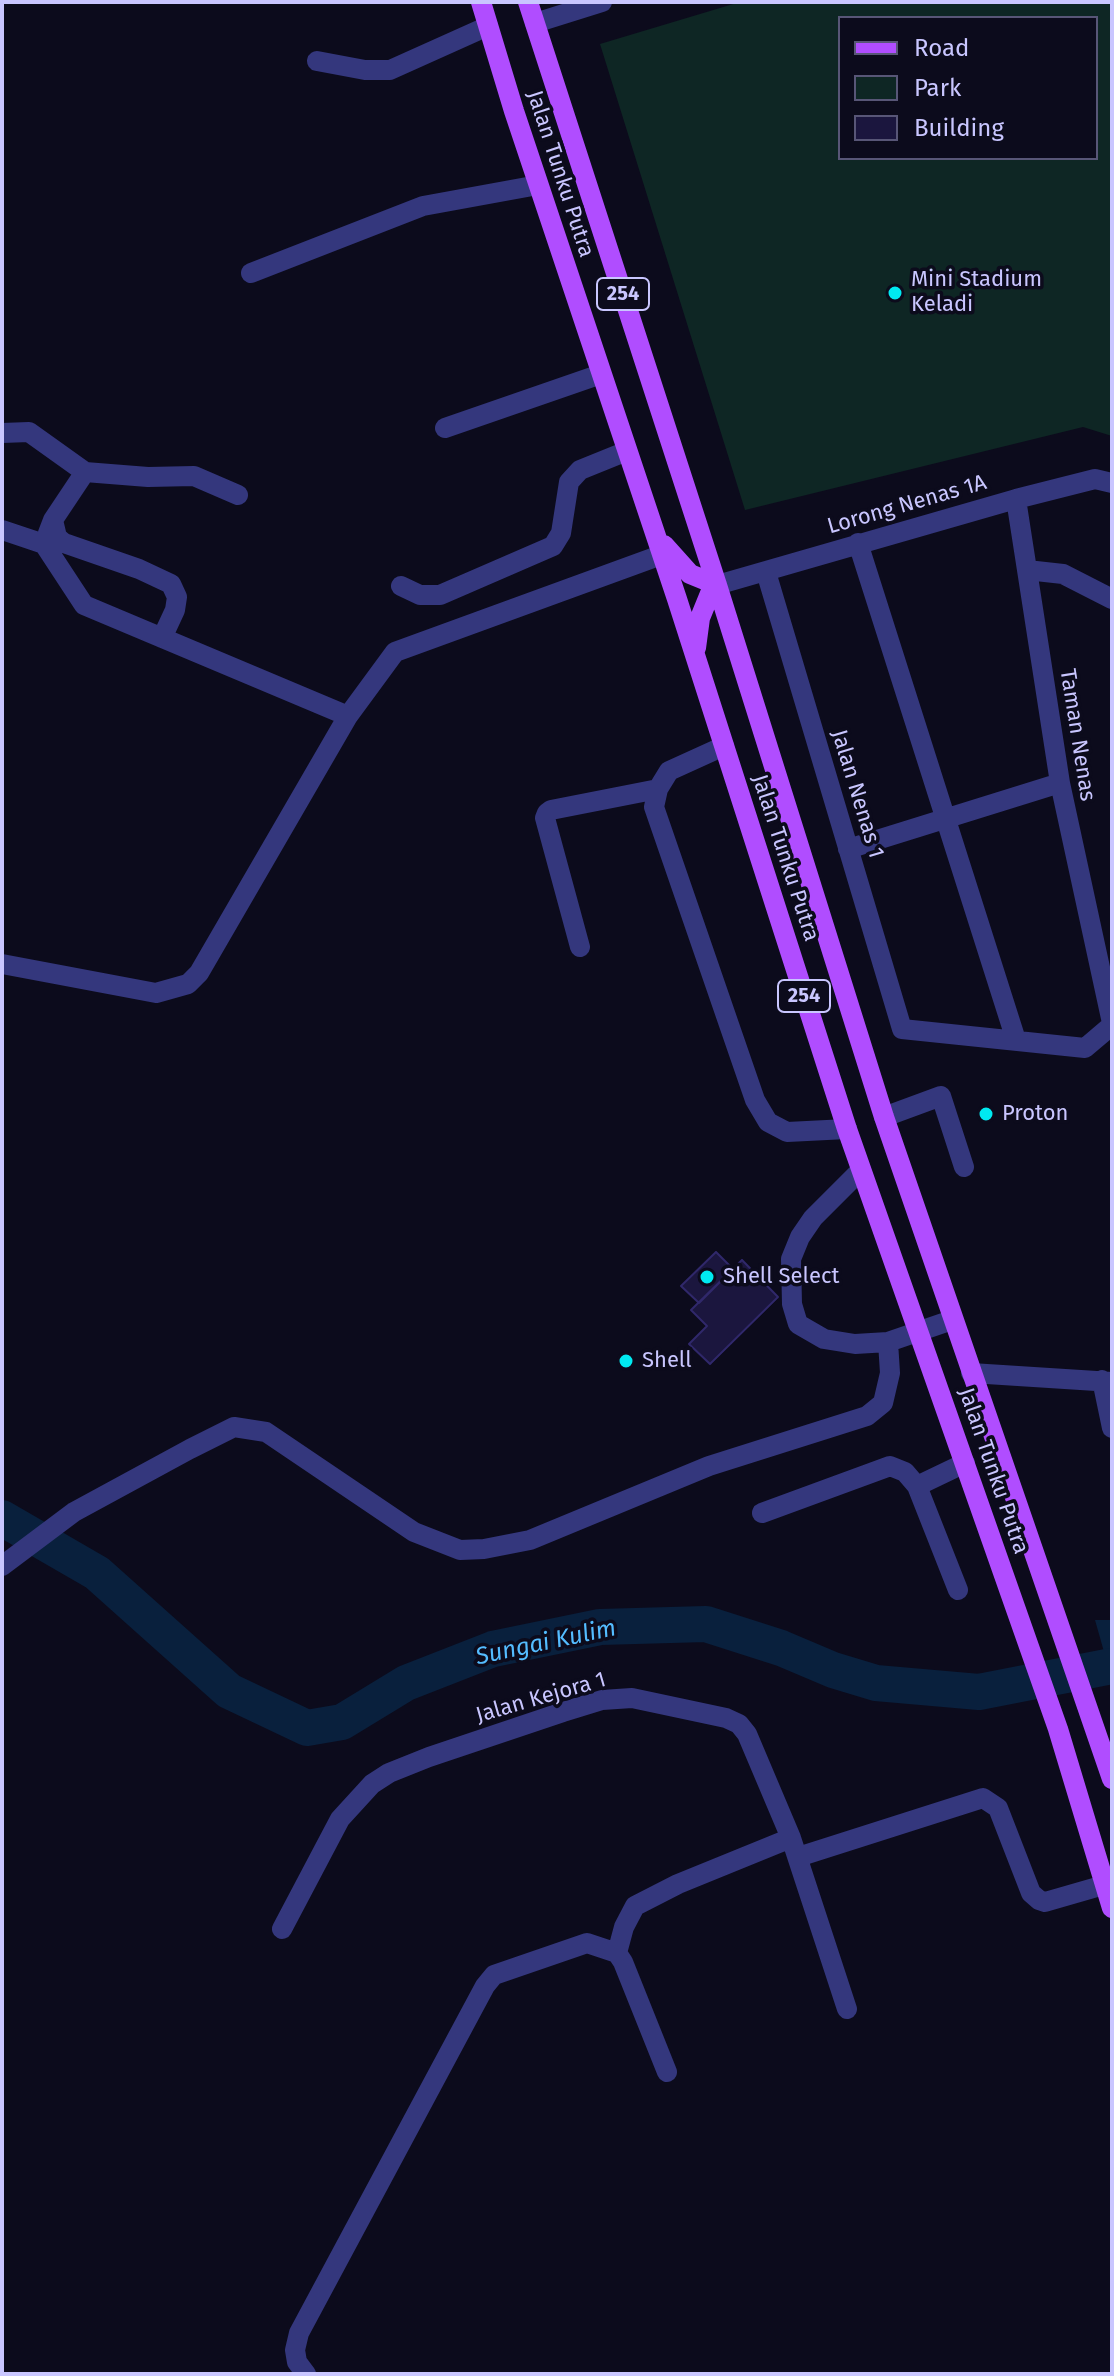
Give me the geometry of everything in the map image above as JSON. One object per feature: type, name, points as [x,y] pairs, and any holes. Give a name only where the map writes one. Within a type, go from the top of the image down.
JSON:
[{"type":"main road","name":"Jalan Tunku Putra","points":[[481,2],[847,1129],[1058,1729],[1112,1908]]},
{"type":"main road","name":"Jalan Tunku Putra","points":[[528,2],[717,585],[884,1117],[1112,1779]]},
{"type":"main road","points":[[653,530],[690,574],[717,585],[711,591],[700,618],[696,660]]},
{"type":"street","points":[[535,23],[602,2]]},
{"type":"street","points":[[317,61],[365,70],[390,70],[488,26]]},
{"type":"street","points":[[251,273],[423,206],[538,185]]},
{"type":"street","points":[[445,428],[601,374]]},
{"type":"street","points":[[2,433],[29,432],[85,472],[148,477],[194,476],[238,495]]},
{"type":"street","points":[[401,586],[420,595],[440,595],[553,546],[561,533],[569,482],[580,470],[627,451]]},
{"type":"street","points":[[44,544],[53,520],[85,472]]},
{"type":"street","name":"Lorong Nenas 1A","points":[[717,585],[1016,499],[1095,479],[1112,483]]},
{"type":"street","name":"Taman Nenas","points":[[902,1029],[1085,1048],[1112,1024],[1060,783],[1016,499]]},
{"type":"street","points":[[53,520],[57,537],[64,543],[139,569],[171,584],[177,597],[175,610],[162,638]]},
{"type":"street","points":[[2,530],[44,544],[84,605],[348,716]]},
{"type":"street","points":[[858,543],[1016,1040]]},
{"type":"street","points":[[2,964],[156,993],[188,984],[199,973],[348,716],[395,652],[661,555]]},
{"type":"street","points":[[1027,570],[1063,574],[1112,599]]},
{"type":"street","name":"Jalan Nenas 1","points":[[766,572],[902,1029]]},
{"type":"street","points":[[724,746],[669,771],[658,789],[654,807],[755,1100],[768,1122],[787,1132],[847,1129]]},
{"type":"street","points":[[848,849],[1060,783]]},
{"type":"street","points":[[580,947],[545,818],[547,813],[658,789]]},
{"type":"street","points":[[884,1117],[941,1096],[964,1167]]},
{"type":"street","points":[[861,1170],[813,1218],[800,1237],[791,1259],[792,1304],[798,1324],[824,1339],[855,1344],[888,1342],[952,1320]]},
{"type":"street","points":[[2,1566],[74,1512],[234,1427],[266,1432],[414,1532],[460,1550],[484,1549],[530,1540],[709,1466],[867,1416],[883,1403],[890,1373],[888,1342]]},
{"type":"street","points":[[971,1373],[1107,1381],[1112,1428]]},
{"type":"street","points":[[917,1486],[965,1463]]},
{"type":"street","points":[[762,1513],[890,1466],[905,1472],[917,1486],[958,1590]]},
{"type":"street","name":"Jalan Kejora 1","points":[[282,1929],[340,1819],[372,1784],[389,1773],[429,1757],[602,1700],[632,1698],[726,1718],[739,1724],[756,1751],[795,1847],[847,2009]]},
{"type":"street","points":[[617,1953],[624,1927],[635,1906],[678,1884],[795,1847],[983,1798],[998,1808],[1031,1893],[1039,1900],[1045,1902],[1104,1885]]},
{"type":"street","points":[[306,2374],[297,2362],[295,2350],[299,2333],[485,1986],[498,1972],[587,1943],[617,1953],[667,2072]]},
{"type":"green space","name":"Mini Stadium Keladi","points":[[740,2],[1112,2],[1112,436],[1083,427],[745,510],[600,44]]},
{"type":"water","points":[[1095,1620],[1112,1620],[1112,1680]]},
{"type":"building","name":"Shell Select","points":[[716,1252],[733,1269],[699,1303],[681,1286]]},
{"type":"building","points":[[742,1260],[778,1297],[710,1364],[689,1344],[707,1326],[691,1310]]},
{"type":"waterway","name":"Sungai Kulim","points":[[2,1518],[97,1573],[229,1691],[307,1728],[342,1722],[406,1683],[493,1649],[600,1627],[706,1624],[876,1683],[979,1692],[1112,1666]]},
{"type":"place","name":"Mini Stadium Keladi","points":[[895,293]]},
{"type":"place","name":"Proton","points":[[986,1114]]},
{"type":"place","name":"Shell Select","points":[[707,1277]]},
{"type":"place","name":"Shell","points":[[626,1361]]}]
